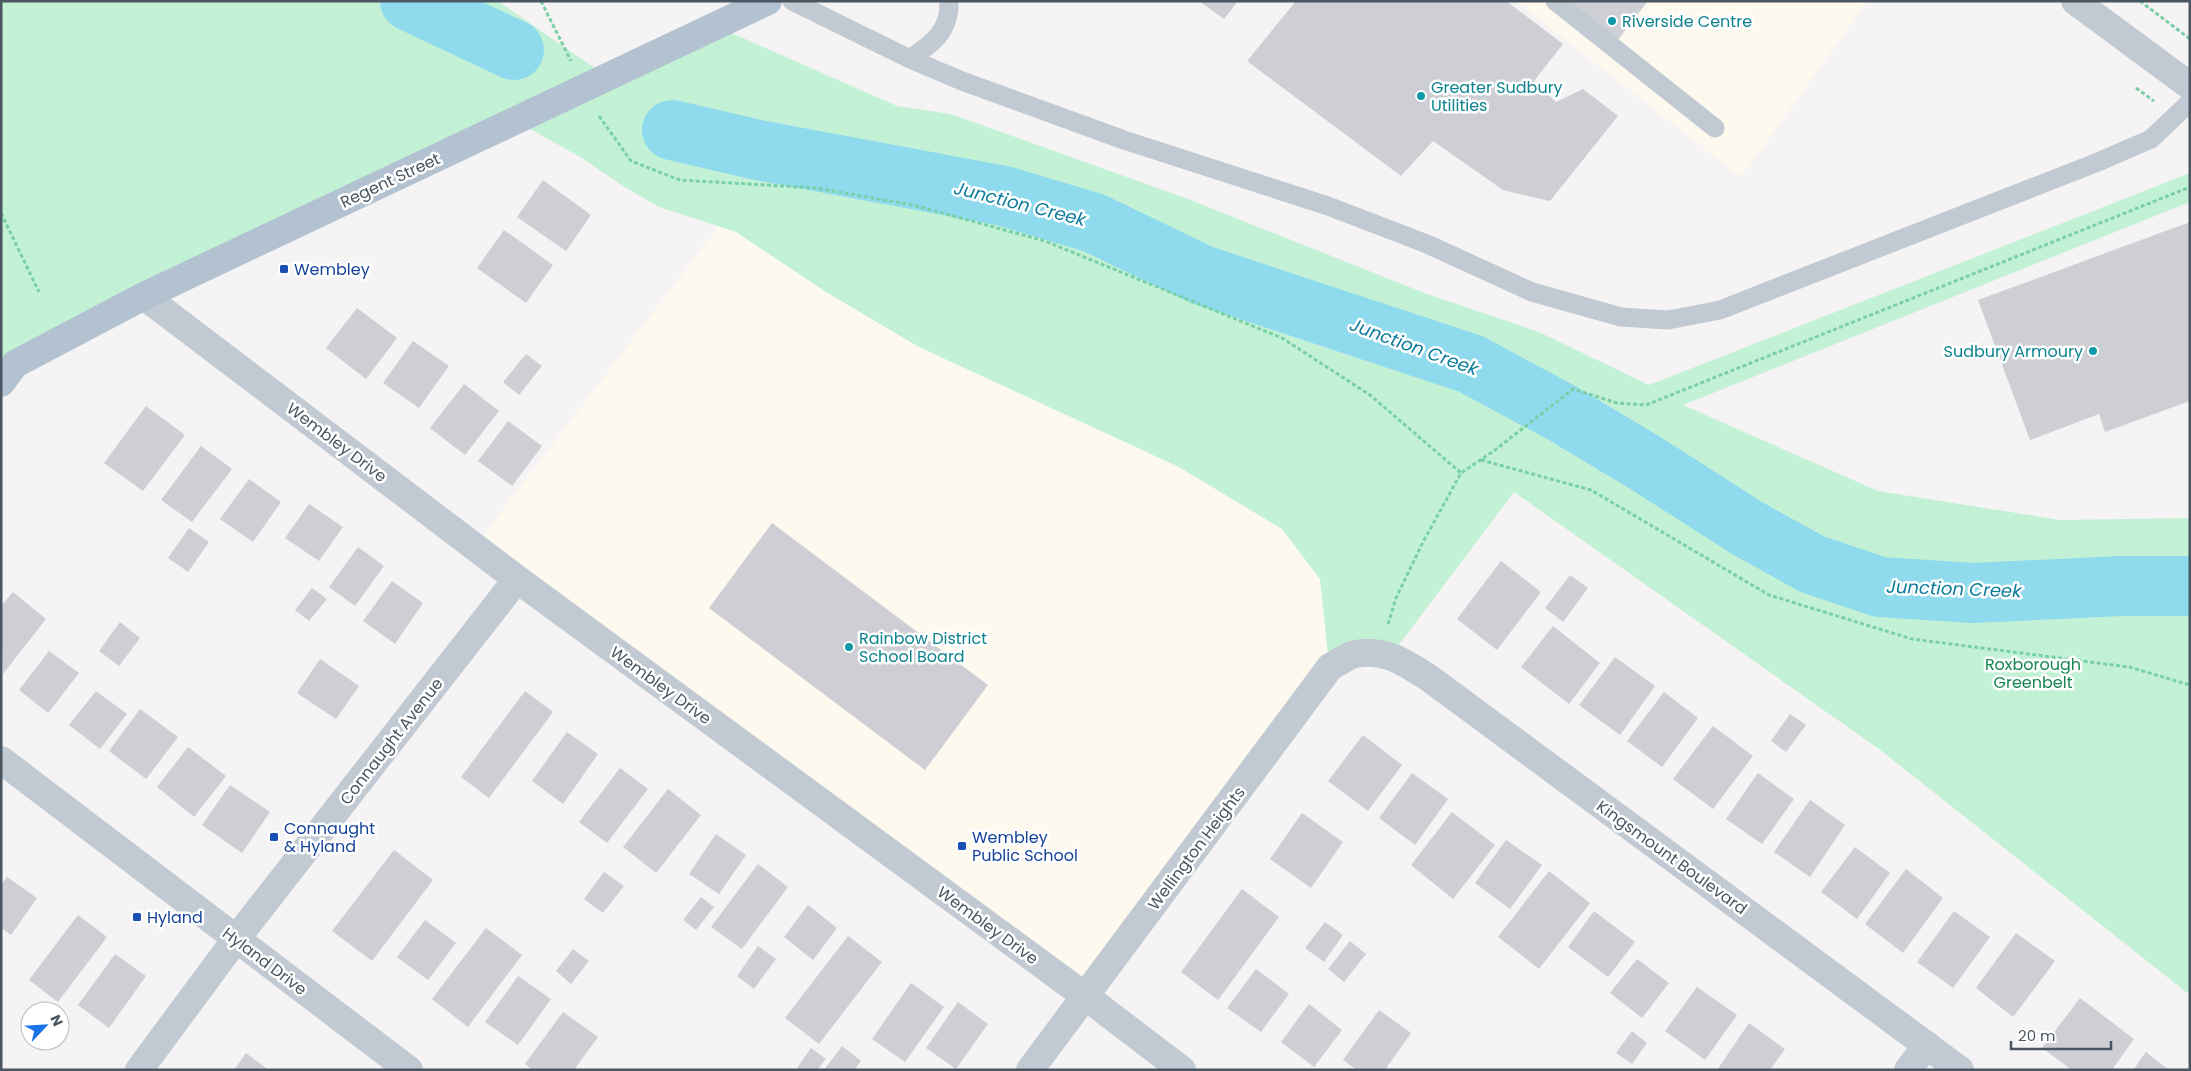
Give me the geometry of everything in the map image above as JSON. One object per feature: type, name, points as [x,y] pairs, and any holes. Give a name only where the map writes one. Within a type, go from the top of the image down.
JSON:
[{"type":"main road","name":"Regent Street","points":[[6,370],[144,296],[768,1]]},
{"type":"street","points":[[2075,1],[2190,86]]},
{"type":"street","name":"Wembley Drive","points":[[144,296],[516,579],[1085,996],[1182,1070]]},
{"type":"street","name":"Connaught Avenue","points":[[139,1070],[236,939],[516,579]]},
{"type":"street","name":"Wellington Heights","points":[[1030,1070],[1330,667],[1354,654],[1379,653]]},
{"type":"street","name":"Kingsmount Boulevard","points":[[1379,653],[1398,658],[1429,678],[1960,1070]]},
{"type":"street","name":"Hyland Drive","points":[[1,760],[409,1070]]},
{"type":"street","points":[[1908,1070],[1927,1045]]},
{"type":"lane","points":[[792,1],[910,59],[962,81],[1115,137],[1328,206],[1427,244],[1532,292],[1621,317],[1668,320],[1720,310],[2098,162],[2150,139],[2190,102]]},
{"type":"lane","points":[[910,59],[933,43],[945,28],[949,1]]},
{"type":"lane","points":[[1555,1],[1715,128]]},
{"type":"path","points":[[541,1],[605,127],[631,161],[680,180],[816,188],[913,205],[1045,241],[1282,338],[1370,395],[1461,473]]},
{"type":"path","points":[[2140,1],[2190,39]]},
{"type":"path","points":[[1379,653],[1396,598],[1423,542],[1461,473],[1495,450],[1573,389],[1618,403],[1646,405],[2190,187]]},
{"type":"path","points":[[1,213],[39,292]]},
{"type":"path","points":[[1480,460],[1591,490],[1769,595],[1912,639],[2129,667],[2190,685]]},
{"type":"shaded area","points":[[1516,1],[1868,1],[1741,177]]},
{"type":"shaded area","points":[[719,226],[736,232],[826,292],[919,347],[1179,467],[1282,529],[1320,579],[1329,665],[1085,993],[476,545]]},
{"type":"green space","name":"Roxborough Greenbelt","points":[[1,1],[498,1],[609,78],[718,27],[897,106],[951,114],[1188,199],[1427,294],[1539,332],[1649,385],[2190,173],[2190,202],[1683,405],[1878,491],[2060,520],[2190,518],[2190,995],[1879,749],[1514,492],[1392,654],[1329,665],[1320,579],[1282,529],[1179,467],[919,347],[826,292],[736,232],[659,207],[623,186],[582,158],[516,121],[1,360]]},
{"type":"building","points":[[1199,1],[1238,1],[1224,19]]},
{"type":"building","name":"Greater Sudbury Utilities","points":[[1296,1],[1506,1],[1563,44],[1534,81],[1556,102],[1583,89],[1618,116],[1550,201],[1503,190],[1433,141],[1401,176],[1247,61]]},
{"type":"building","name":"Riverside Centre","points":[[1566,1],[1648,1],[1617,41]]},
{"type":"building","points":[[543,180],[591,215],[566,251],[517,217]]},
{"type":"building","name":"Sudbury Armoury","points":[[2190,222],[2190,401],[2105,432],[2099,414],[2030,440],[1978,300]]},
{"type":"building","points":[[504,230],[553,265],[526,303],[477,268]]},
{"type":"building","points":[[357,308],[397,338],[366,379],[326,348]]},
{"type":"building","points":[[413,341],[449,366],[419,408],[383,383]]},
{"type":"building","points":[[526,354],[542,366],[519,395],[503,382]]},
{"type":"building","points":[[464,384],[499,411],[465,455],[430,428]]},
{"type":"building","points":[[146,406],[185,435],[143,491],[104,463]]},
{"type":"building","points":[[508,421],[542,446],[512,486],[478,461]]},
{"type":"building","points":[[201,446],[232,469],[192,522],[161,500]]},
{"type":"building","points":[[249,479],[281,502],[253,542],[220,519]]},
{"type":"building","points":[[309,504],[343,527],[319,561],[285,538]]},
{"type":"building","name":"Rainbow District School Board","points":[[772,523],[988,685],[925,770],[709,608]]},
{"type":"building","points":[[189,528],[209,542],[188,572],[168,558]]},
{"type":"building","points":[[358,547],[384,566],[355,606],[329,587]]},
{"type":"building","points":[[1501,561],[1541,592],[1497,650],[1457,619]]},
{"type":"building","points":[[1570,575],[1588,588],[1563,622],[1545,608]]},
{"type":"building","points":[[392,581],[423,603],[395,644],[363,621]]},
{"type":"building","points":[[312,588],[327,599],[309,621],[295,610]]},
{"type":"building","points":[[13,592],[46,619],[3,674],[1,606]]},
{"type":"building","points":[[120,622],[140,638],[119,666],[99,651]]},
{"type":"building","points":[[1553,626],[1600,663],[1569,704],[1521,667]]},
{"type":"building","points":[[49,651],[79,673],[48,713],[19,690]]},
{"type":"building","points":[[1615,657],[1655,686],[1620,735],[1579,705]]},
{"type":"building","points":[[320,659],[359,686],[336,719],[297,693]]},
{"type":"building","points":[[96,691],[127,714],[100,749],[69,725]]},
{"type":"building","points":[[525,691],[553,712],[489,798],[461,777]]},
{"type":"building","points":[[1664,692],[1698,718],[1662,767],[1627,741]]},
{"type":"building","points":[[140,709],[178,737],[146,779],[109,751]]},
{"type":"building","points":[[1790,714],[1806,725],[1786,752],[1771,741]]},
{"type":"building","points":[[1713,726],[1753,756],[1713,809],[1673,779]]},
{"type":"building","points":[[567,732],[598,754],[563,804],[532,781]]},
{"type":"building","points":[[1363,735],[1402,765],[1368,811],[1328,781]]},
{"type":"building","points":[[188,747],[226,776],[194,817],[157,787]]},
{"type":"building","points":[[620,768],[648,789],[607,843],[579,822]]},
{"type":"building","points":[[1412,773],[1448,799],[1415,845],[1379,818]]},
{"type":"building","points":[[1758,773],[1794,799],[1762,844],[1726,819]]},
{"type":"building","points":[[230,785],[270,812],[242,853],[202,825]]},
{"type":"building","points":[[668,789],[701,815],[656,873],[623,847]]},
{"type":"building","points":[[1810,800],[1845,825],[1810,877],[1774,852]]},
{"type":"building","points":[[1452,812],[1495,845],[1453,899],[1411,865]]},
{"type":"building","points":[[1302,813],[1343,842],[1311,888],[1270,859]]},
{"type":"building","points":[[716,834],[746,855],[719,894],[689,874]]},
{"type":"building","points":[[1506,840],[1542,865],[1510,909],[1475,883]]},
{"type":"building","points":[[1855,847],[1890,873],[1857,919],[1821,892]]},
{"type":"building","points":[[394,850],[433,880],[372,961],[332,931]]},
{"type":"building","points":[[758,864],[788,887],[742,949],[711,927]]},
{"type":"building","points":[[1906,869],[1943,898],[1903,953],[1865,924]]},
{"type":"building","points":[[1549,871],[1590,903],[1539,969],[1498,937]]},
{"type":"building","points":[[604,872],[624,886],[603,913],[584,899]]},
{"type":"building","points":[[7,877],[37,898],[11,935],[1,928],[1,885]]},
{"type":"building","points":[[1242,889],[1279,917],[1218,1000],[1181,972]]},
{"type":"building","points":[[701,897],[714,907],[696,930],[683,920]]},
{"type":"building","points":[[808,905],[837,928],[813,960],[784,937]]},
{"type":"building","points":[[1594,911],[1635,942],[1608,977],[1568,947]]},
{"type":"building","points":[[1954,911],[1990,937],[1953,988],[1917,962]]},
{"type":"building","points":[[78,915],[107,937],[59,1001],[29,980]]},
{"type":"building","points":[[425,920],[456,943],[428,980],[397,957]]},
{"type":"building","points":[[1325,922],[1343,935],[1324,962],[1305,948]]},
{"type":"building","points":[[486,928],[522,955],[468,1027],[432,999]]},
{"type":"building","points":[[2016,933],[2055,961],[2013,1017],[1976,988]]},
{"type":"building","points":[[848,936],[882,962],[819,1044],[785,1018]]},
{"type":"building","points":[[1350,941],[1366,954],[1344,982],[1328,969]]},
{"type":"building","points":[[758,946],[776,959],[754,989],[737,976]]},
{"type":"building","points":[[573,949],[589,961],[571,984],[556,971]]},
{"type":"building","points":[[115,954],[146,976],[109,1028],[78,1005]]},
{"type":"building","points":[[1637,959],[1669,983],[1642,1018],[1610,993]]},
{"type":"building","points":[[1256,969],[1289,994],[1261,1032],[1227,1008]]},
{"type":"building","points":[[518,976],[551,999],[518,1045],[485,1022]]},
{"type":"building","points":[[911,983],[944,1007],[905,1062],[872,1039]]},
{"type":"building","points":[[1697,987],[1737,1015],[1705,1060],[1665,1031]]},
{"type":"building","points":[[2080,998],[2134,1039],[2112,1070],[2072,1070],[2042,1048]]},
{"type":"building","points":[[958,1002],[988,1024],[956,1069],[926,1048]]},
{"type":"building","points":[[1309,1004],[1342,1030],[1314,1067],[1281,1042]]},
{"type":"building","points":[[1379,1010],[1411,1033],[1385,1070],[1357,1070],[1343,1060]]},
{"type":"building","points":[[563,1012],[598,1037],[574,1070],[533,1070],[525,1064]]},
{"type":"building","points":[[1749,1023],[1785,1049],[1770,1070],[1717,1070]]},
{"type":"building","points":[[1632,1031],[1647,1043],[1632,1064],[1616,1053]]},
{"type":"building","points":[[842,1046],[861,1061],[854,1070],[824,1070]]},
{"type":"building","points":[[811,1048],[826,1059],[817,1070],[799,1070],[797,1068]]},
{"type":"building","points":[[2146,1052],[2169,1070],[2133,1070]]},
{"type":"building","points":[[246,1053],[269,1070],[234,1070]]},
{"type":"waterway","name":"Junction Creek","points":[[410,1],[514,50]]},
{"type":"waterway","name":"Junction Creek","points":[[672,130],[758,150],[1004,196],[1094,223],[1202,275],[1471,364],[1562,413],[1647,464],[1747,528],[1812,564],[1880,587],[1973,593],[2121,586],[2190,586]]},
{"type":"place","name":"Riverside Centre","points":[[1612,21]]},
{"type":"place","name":"Greater Sudbury Utilities","points":[[1421,96]]},
{"type":"place","name":"Wembley","points":[[284,269]]},
{"type":"place","name":"Sudbury Armoury","points":[[2093,351]]},
{"type":"place","name":"Rainbow District School Board","points":[[849,647]]},
{"type":"place","name":"Connaught & Hyland","points":[[274,837]]},
{"type":"place","name":"Wembley Public School","points":[[962,846]]},
{"type":"place","name":"Hyland","points":[[137,917]]}]
